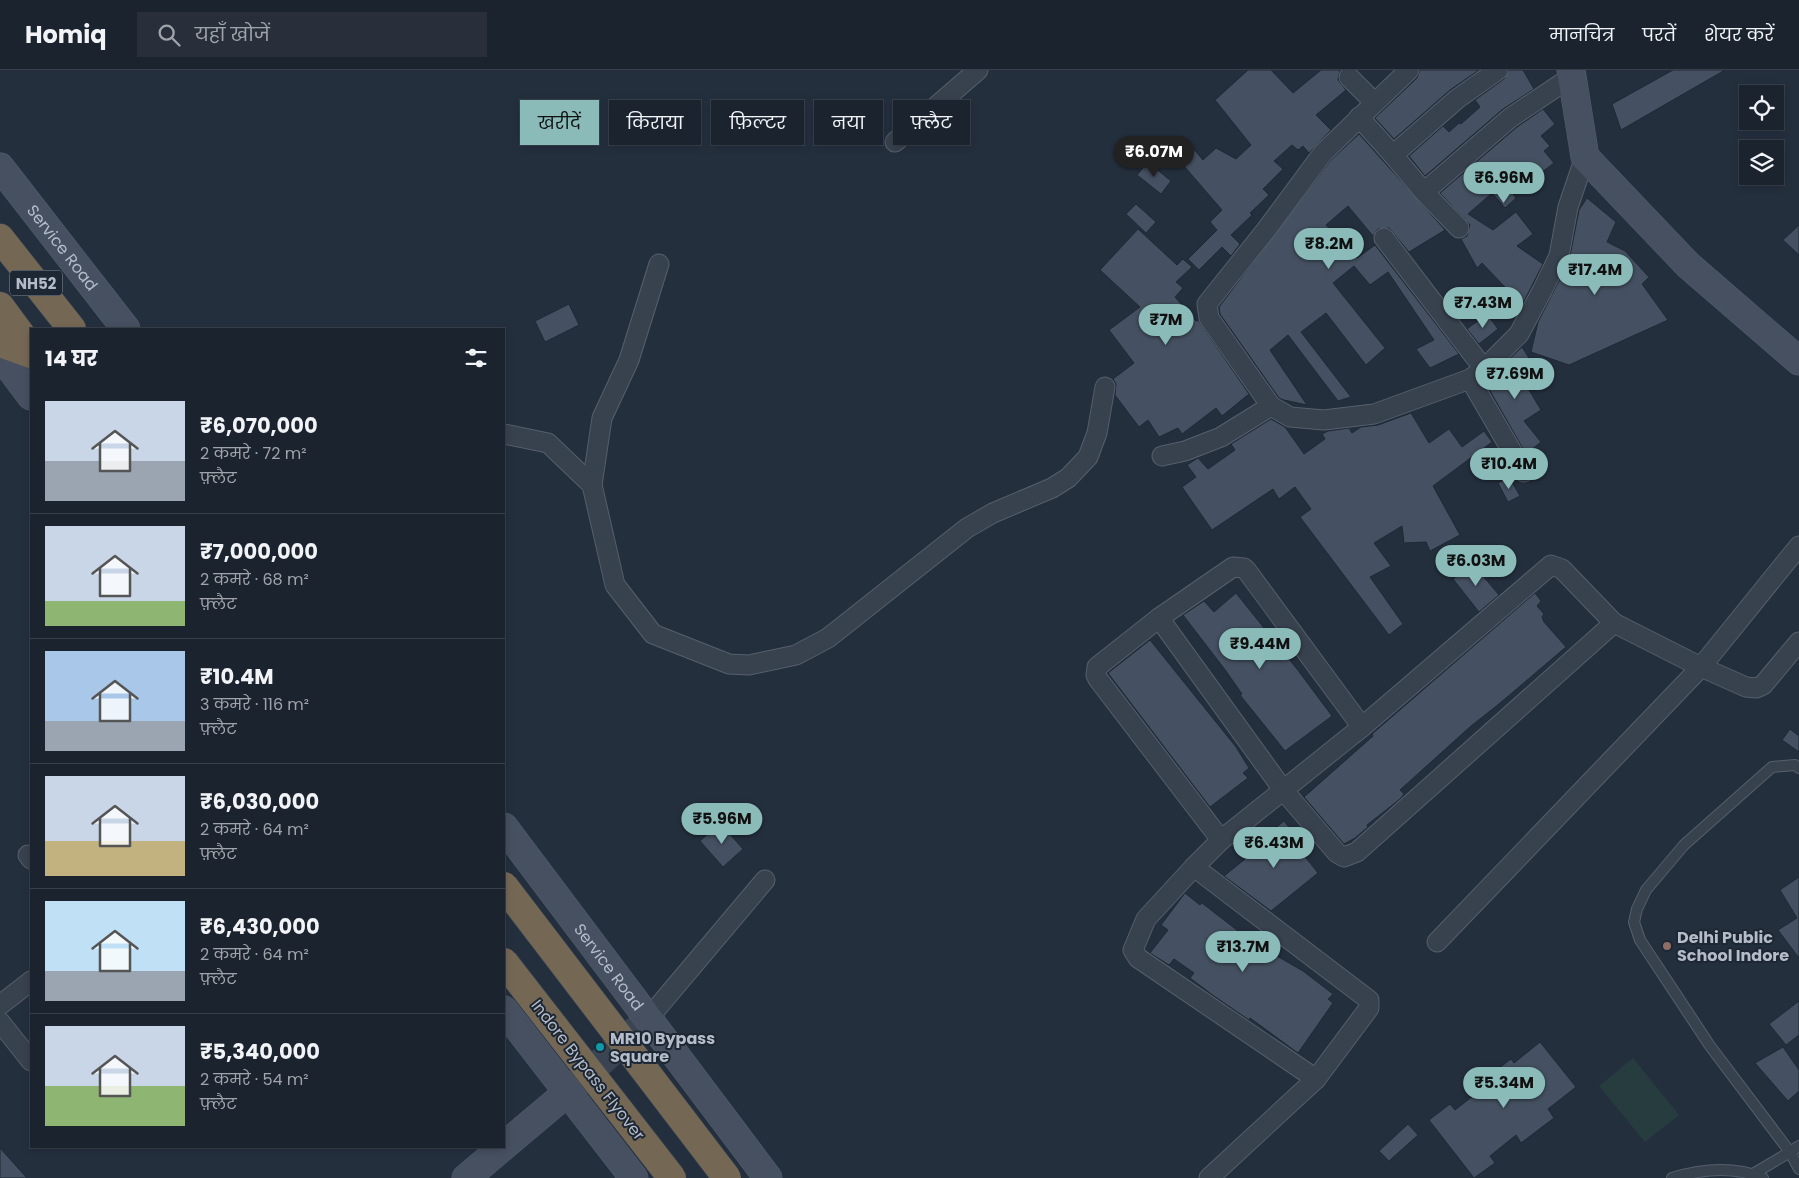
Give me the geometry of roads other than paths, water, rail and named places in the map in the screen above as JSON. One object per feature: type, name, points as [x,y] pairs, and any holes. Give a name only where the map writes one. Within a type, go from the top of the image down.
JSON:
[{"type":"highway","name":"NH52","points":[[0,238],[71,328]]},
{"type":"highway","name":"NH52","points":[[0,306],[30,347]]},
{"type":"highway","points":[[0,344],[30,354]]},
{"type":"highway","points":[[505,887],[727,1178]]},
{"type":"highway","name":"Indore Bypass Flyover","points":[[505,963],[672,1178]]},
{"type":"street","points":[[943,100],[978,70]]},
{"type":"street","points":[[1408,70],[1323,153],[1266,230],[1207,304],[1208,318],[1271,406],[1290,417],[1324,420],[1374,414],[1477,374],[1519,334],[1559,256],[1568,207],[1584,157],[1571,74],[1510,118],[1424,192]]},
{"type":"street","points":[[1393,155],[1457,99],[1498,70]]},
{"type":"street","points":[[1344,73],[1374,102]]},
{"type":"street","points":[[1359,117],[1424,192],[1459,228]]},
{"type":"street","points":[[1584,157],[1688,265],[1799,361]]},
{"type":"street","name":"Service Road","points":[[0,167],[125,328]]},
{"type":"street","points":[[1384,238],[1477,374],[1524,472]]},
{"type":"street","points":[[659,264],[629,360],[602,418],[592,485],[615,585],[653,634],[729,664],[749,665],[796,655],[828,638],[967,528],[993,513],[1052,488],[1068,478],[1088,457],[1097,433],[1105,387]]},
{"type":"street","points":[[0,355],[30,395]]},
{"type":"street","points":[[1162,456],[1185,451],[1221,437],[1271,406]]},
{"type":"street","points":[[505,434],[548,443],[592,485]]},
{"type":"street","points":[[1437,942],[1701,667],[1799,546]]},
{"type":"street","points":[[1316,1079],[1138,958],[1133,950],[1146,919],[1221,840],[1362,727],[1552,565],[1562,569],[1614,622],[1701,667],[1746,687],[1756,688],[1768,680],[1799,642]]},
{"type":"street","points":[[1221,840],[1096,675],[1098,667],[1159,618],[1233,567],[1244,568],[1362,727]]},
{"type":"street","points":[[1159,618],[1284,791],[1337,853],[1344,857],[1351,855],[1614,622]]},
{"type":"street","name":"Service Road","points":[[505,829],[768,1178]]},
{"type":"street","points":[[1194,867],[1367,997],[1368,1008],[1316,1079],[1209,1178]]},
{"type":"street","points":[[648,1020],[765,880]]},
{"type":"street","points":[[0,1005],[30,981]]},
{"type":"street","points":[[505,1011],[634,1178]]},
{"type":"street","points":[[0,1022],[30,1060]]},
{"type":"street","points":[[505,1145],[568,1092]]},
{"type":"street","points":[[466,1178],[502,1148]]},
{"type":"lane","points":[[1799,768],[1795,765],[1772,766],[1684,845],[1646,890],[1637,909],[1634,922],[1640,940],[1710,1046],[1795,1149],[1799,1169]]},
{"type":"lane","points":[[1753,1174],[1795,1149]]},
{"type":"lane","points":[[1672,1178],[1696,1171],[1741,1170],[1763,1178]]},
{"type":"tunnel","points":[[568,1092],[647,1020]]},
{"type":"place","name":"Delhi Public School Indore","points":[[1667,946]]},
{"type":"place","name":"MR10 Bypass Square","points":[[600,1047]]}]
